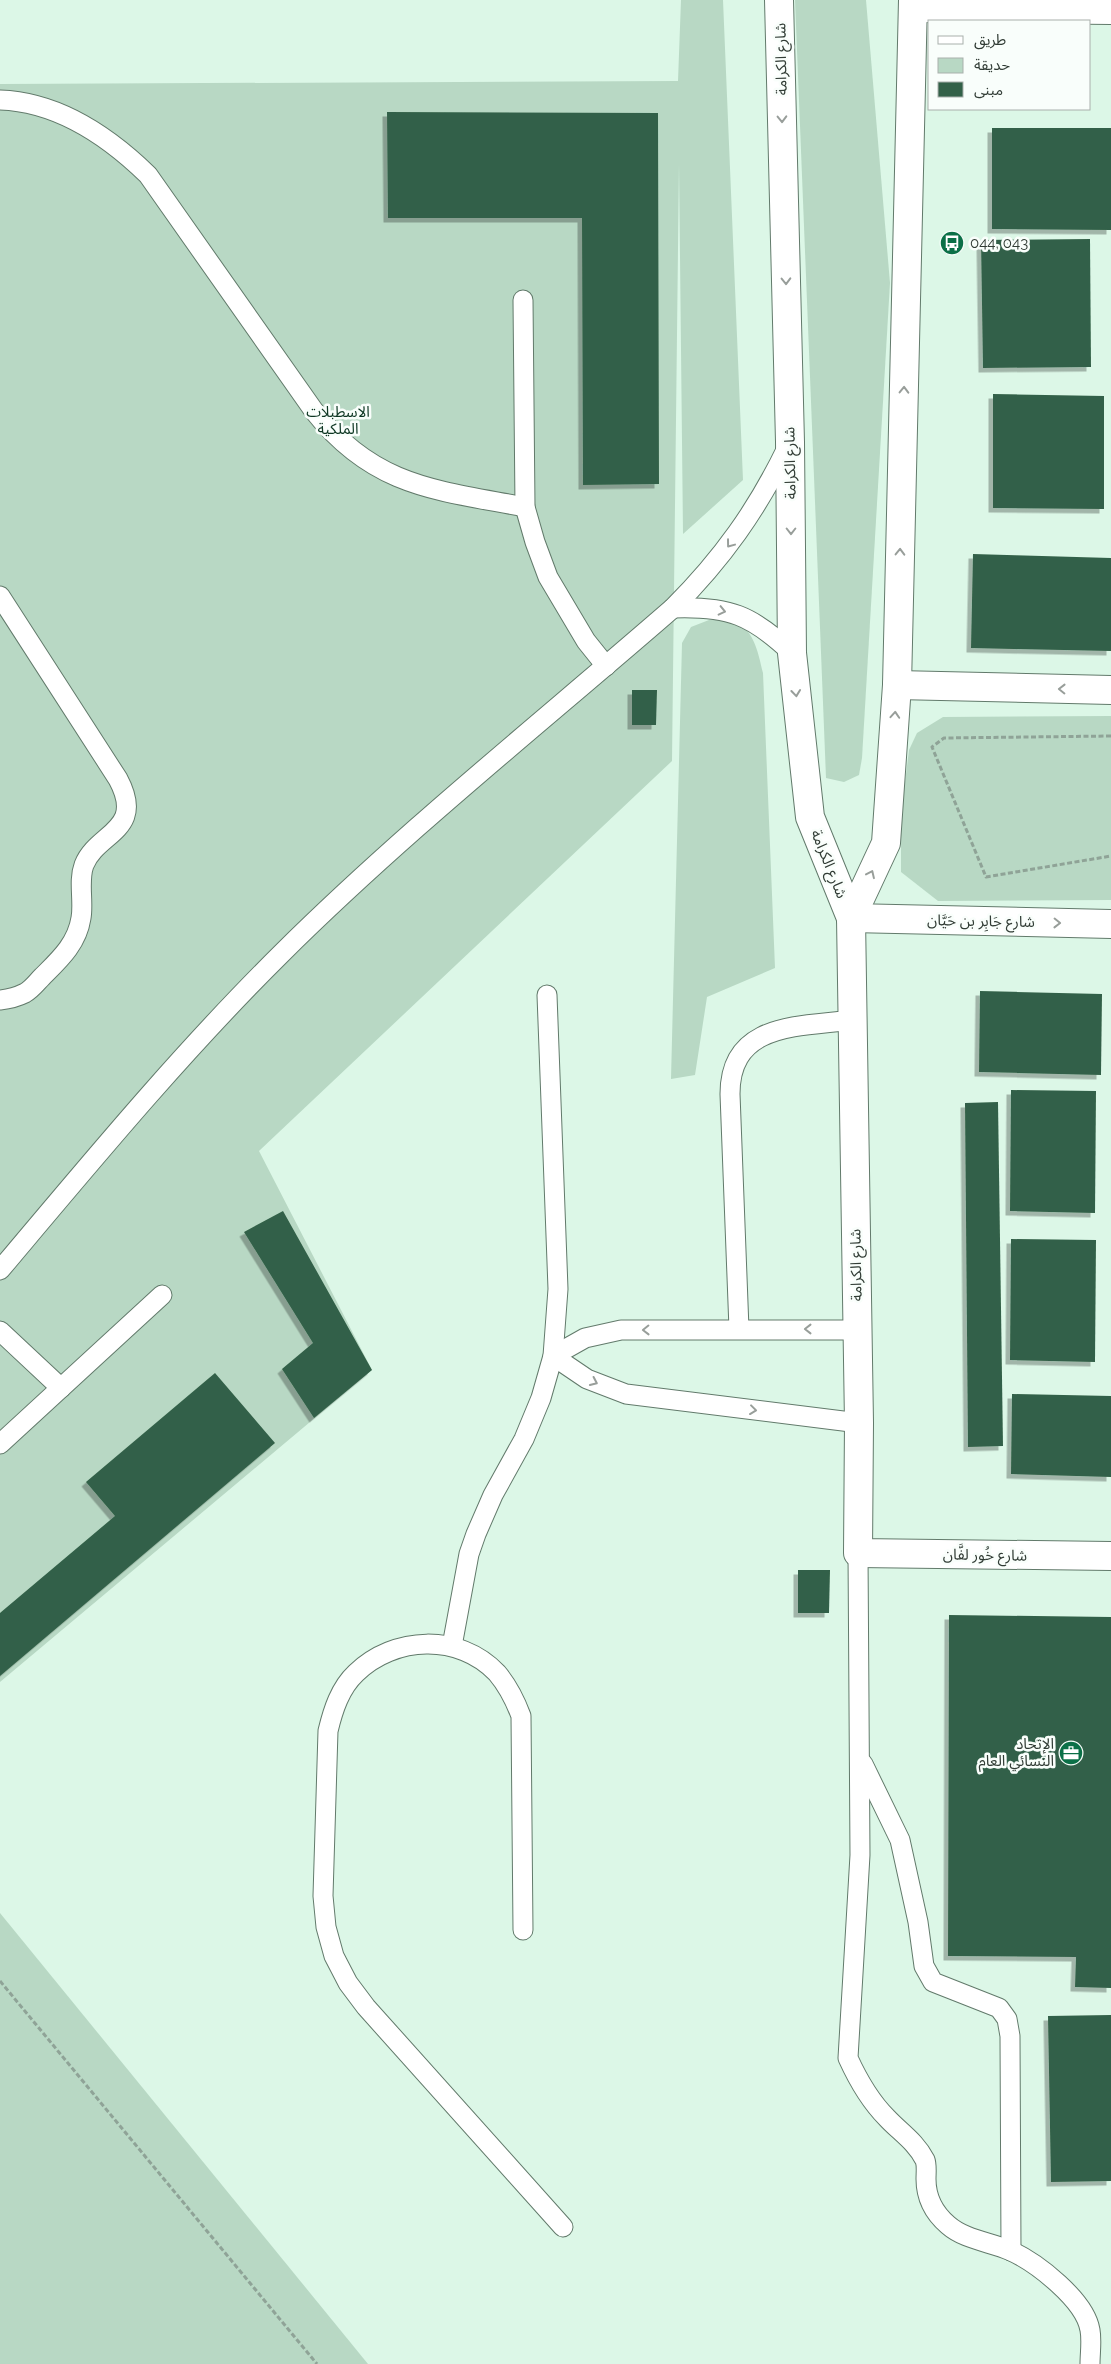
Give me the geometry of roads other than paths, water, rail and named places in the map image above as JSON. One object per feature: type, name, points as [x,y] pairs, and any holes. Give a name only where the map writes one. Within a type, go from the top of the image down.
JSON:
[{"type":"street","name":"شارع الكرامة","points":[[779,0],[790,442],[792,652],[810,817],[851,918],[859,1423],[858,1553]]},
{"type":"street","name":"شارع الكرامة","points":[[851,918],[886,843],[897,685],[913,4]]},
{"type":"street","points":[[913,4],[1111,10]]},
{"type":"street","points":[[897,685],[1111,690]]},
{"type":"street","name":"شارع جَابِر بن حَيَّان","points":[[851,918],[1111,924]]},
{"type":"street","name":"شارع خُور لفَّان","points":[[858,1553],[1111,1556]]},
{"type":"lane","points":[[0,100],[37,106],[68,117],[98,132],[124,152],[148,176],[162,195],[314,410],[332,433],[352,451],[391,475],[426,488],[525,507]]},
{"type":"lane","points":[[523,300],[525,507],[548,577],[581,633],[606,666]]},
{"type":"lane","points":[[0,1270],[133,1112],[205,1031],[281,954],[360,878],[441,806],[674,608],[702,579],[747,521],[772,479],[790,442]]},
{"type":"lane","points":[[0,596],[125,791],[126,806],[123,819],[116,831],[94,852],[84,865],[82,917],[73,943],[27,992],[12,999],[0,1000]]},
{"type":"lane","points":[[674,608],[706,607],[739,614],[768,630],[792,652]]},
{"type":"lane","points":[[452,1646],[469,1554],[493,1495],[524,1439],[541,1398],[553,1356],[558,1289],[547,995]]},
{"type":"lane","points":[[739,1329],[730,1094],[730,1079],[734,1063],[742,1050],[753,1040],[767,1032],[852,1020]]},
{"type":"lane","points":[[0,1444],[162,1295]]},
{"type":"lane","points":[[553,1356],[576,1342],[602,1332],[621,1330],[857,1330]]},
{"type":"lane","points":[[0,1331],[61,1388]]},
{"type":"lane","points":[[553,1356],[587,1379],[626,1394],[859,1423]]},
{"type":"lane","points":[[858,1553],[860,1855],[848,2058],[862,2088],[887,2118],[908,2137],[926,2162],[926,2192],[934,2209],[948,2225],[962,2234],[1011,2251],[1056,2280],[1076,2302],[1090,2328],[1090,2364]]},
{"type":"lane","points":[[523,1930],[522,1716],[512,1692],[496,1672],[476,1656],[452,1646],[431,1643],[410,1645],[390,1650],[371,1660],[354,1674],[342,1691],[333,1710],[328,1731],[323,1896],[326,1927],[334,1956],[348,1983],[366,2007],[563,2227]]},
{"type":"lane","points":[[860,1759],[900,1840],[918,1922],[924,1966],[933,1982],[984,2000],[1000,2008],[1007,2020],[1010,2036],[1011,2251]]},
{"type":"place","name":"044, 043","points":[[952,243]]},
{"type":"place","name":"الإتحاد النسائي العام","points":[[1071,1753]]},
{"type":"park label","name":"الاسطبلات الملكية","points":[[338,420]]}]
